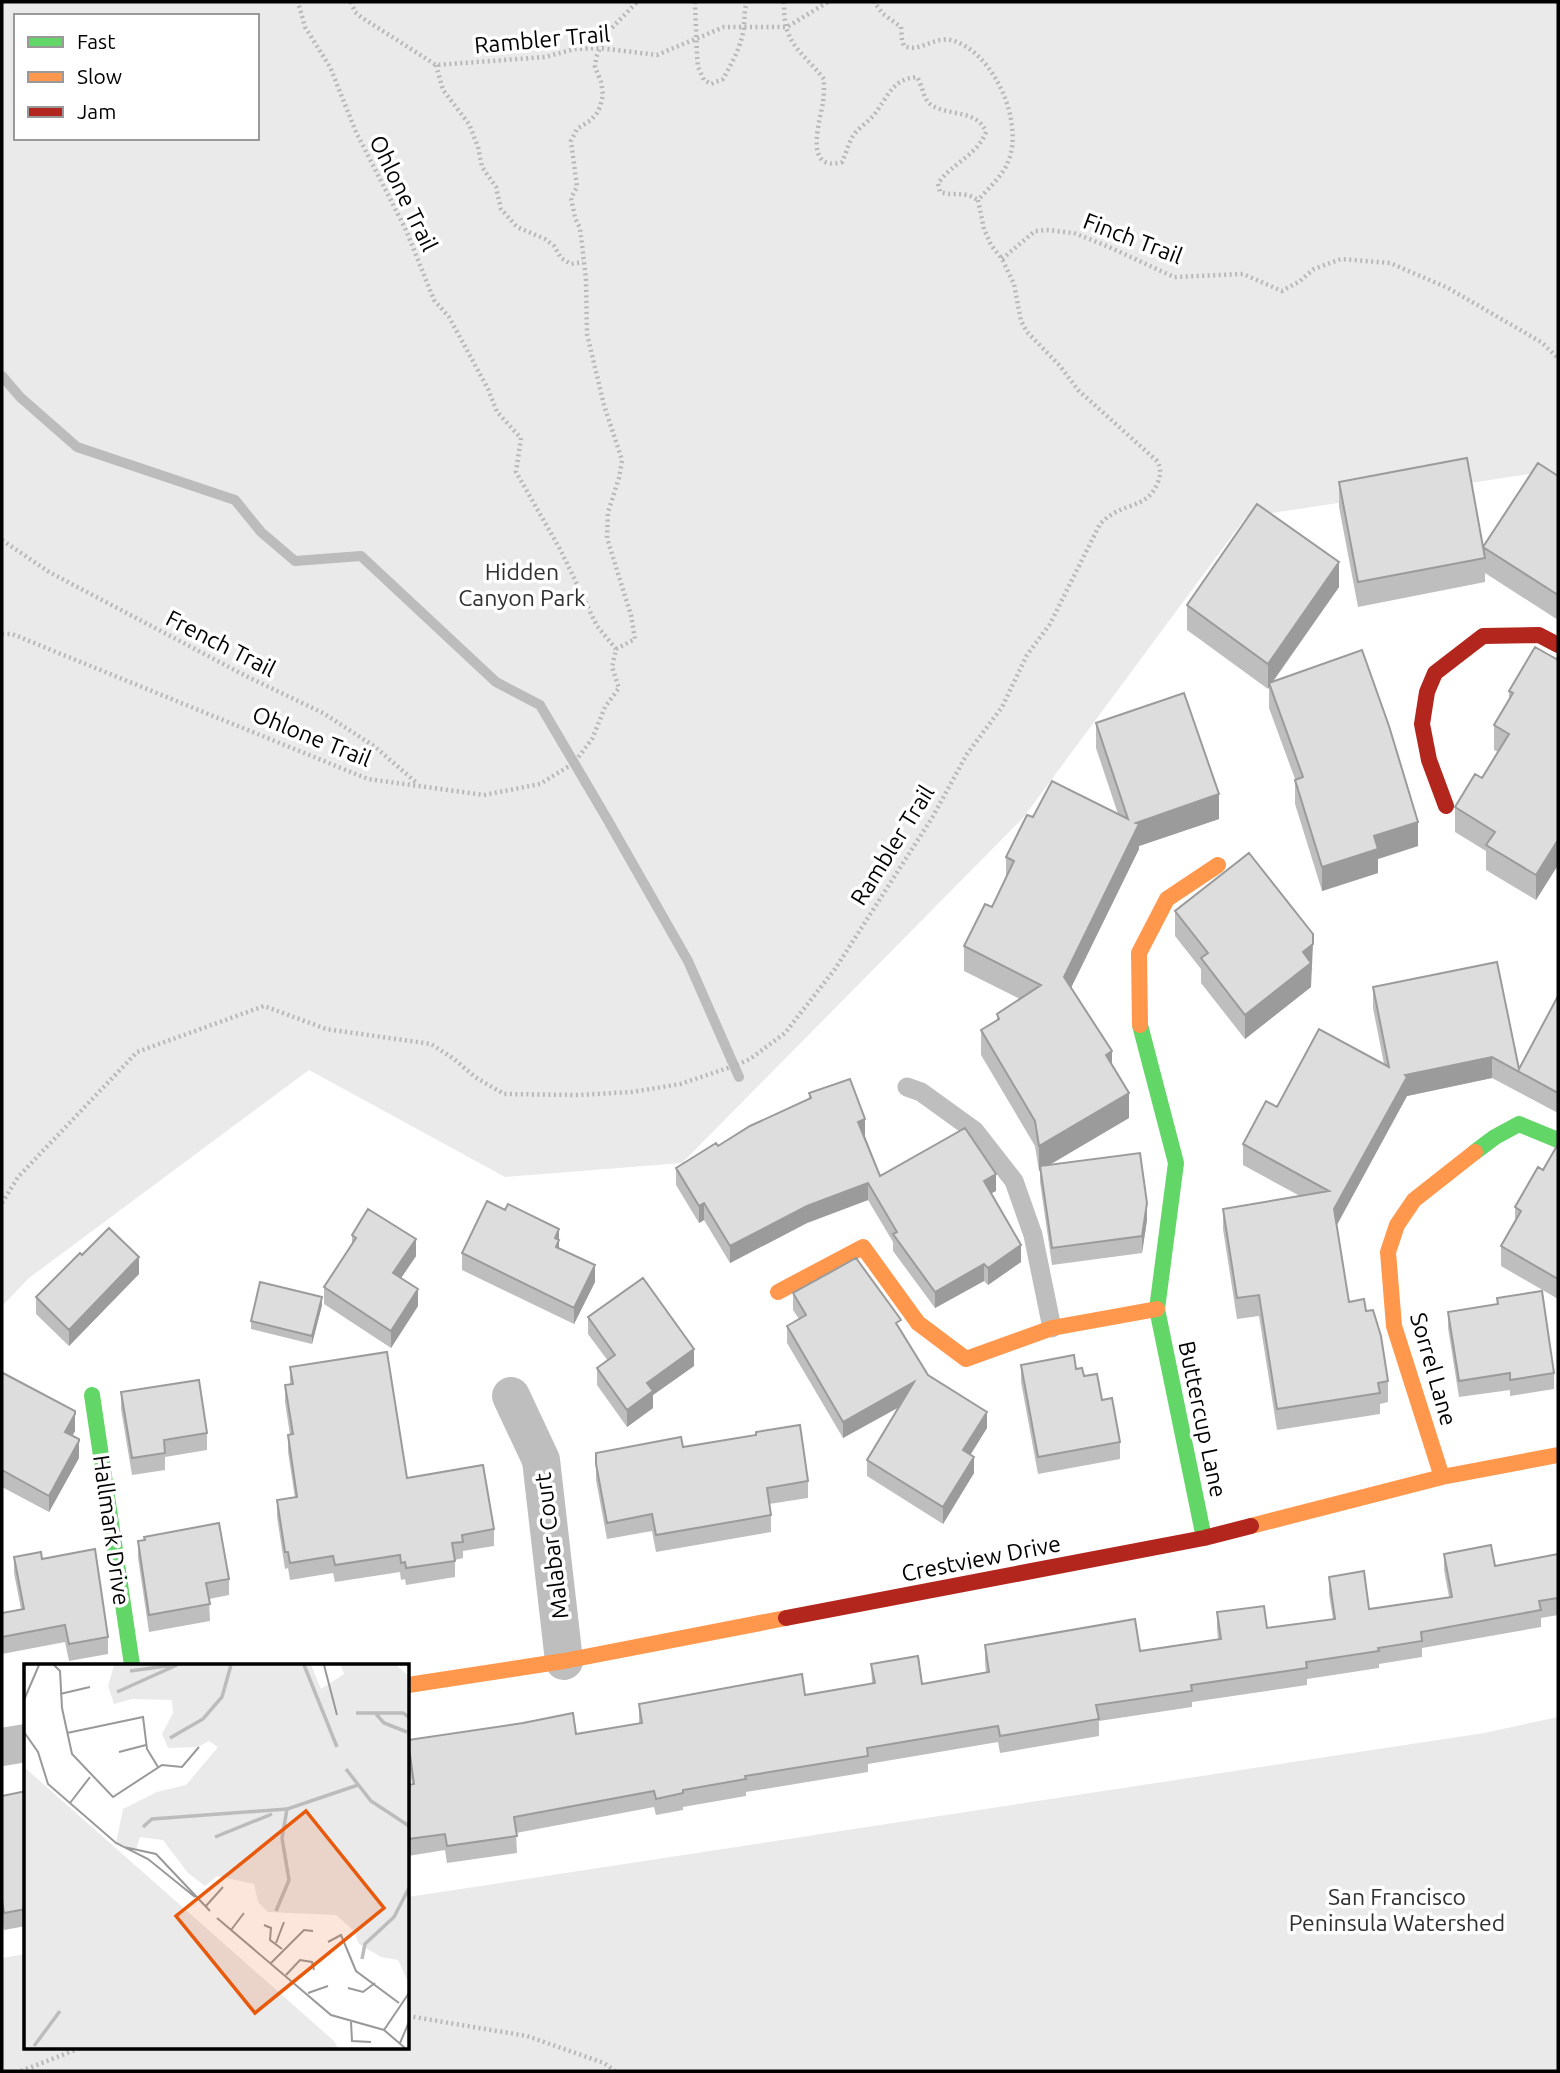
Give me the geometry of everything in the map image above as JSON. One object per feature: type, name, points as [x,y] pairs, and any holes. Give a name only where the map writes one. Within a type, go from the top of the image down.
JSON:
[{"type":"street","points":[[1446,806],[1429,760],[1422,724],[1427,691],[1435,673],[1482,636],[1539,635],[1558,645]]},
{"type":"street","name":"Buttercup Lane","points":[[1204,1538],[1157,1310],[1175,1163],[1139,1020],[1139,953],[1167,899],[1218,865]]},
{"type":"street","name":"Sorrel Lane","points":[[1442,1477],[1394,1326],[1388,1252],[1397,1225],[1414,1200],[1495,1137],[1518,1124],[1558,1140]]},
{"type":"street","points":[[778,1292],[863,1247],[918,1322],[966,1359],[1052,1328],[1157,1310]]},
{"type":"street","name":"Hallmark Drive","points":[[92,1395],[132,1664]]},
{"type":"street","name":"Malabar Court","points":[[511,1396],[541,1460],[564,1661]]},
{"type":"street","name":"Crestview Drive","points":[[410,1685],[564,1661],[1204,1538],[1442,1477],[1558,1455]]},
{"type":"street","points":[[2,1747],[24,1743]]},
{"type":"lane","points":[[906,1087],[921,1092],[975,1130],[1014,1181],[1033,1234],[1052,1328]]},
{"type":"path","name":"Ohlone Trail","points":[[2,634],[12,634],[368,779],[484,794],[540,784],[574,763],[592,739],[605,707],[620,688],[612,667],[616,649],[597,626],[560,549],[516,472],[521,438],[497,412],[488,389],[449,317],[433,300],[406,230],[356,132],[330,67],[305,27],[298,2]]},
{"type":"path","points":[[351,2],[355,12],[361,17],[436,65],[443,90],[469,124],[482,167],[496,187],[501,209],[517,227],[545,239],[554,246],[561,258],[571,264],[583,262]]},
{"type":"path","points":[[616,649],[635,639],[631,615],[607,538],[608,512],[622,460],[604,405],[587,334],[586,279],[580,228],[571,198],[577,187],[571,141],[577,129],[591,121],[600,107],[603,95],[596,58],[607,33],[638,2]]},
{"type":"path","points":[[695,2],[700,75],[711,84],[723,79],[735,56],[744,26],[743,11],[747,2]]},
{"type":"path","points":[[785,2],[787,27],[793,45],[824,79],[824,100],[819,117],[816,149],[819,156],[833,164],[842,162],[853,136],[873,116],[894,86],[905,78],[917,77],[924,97],[932,106],[976,119],[984,125],[986,132],[983,140],[941,178],[938,184],[940,192],[950,195],[963,193],[978,200],[1008,162],[1012,137],[1011,119],[998,79],[972,52],[951,40],[937,40],[918,48],[910,49],[904,46],[901,27],[883,14],[874,2]]},
{"type":"path","points":[[787,27],[828,2]]},
{"type":"path","name":"Rambler Trail","points":[[436,65],[545,57],[575,49],[600,48],[657,55],[724,27],[787,27]]},
{"type":"path","name":"Rambler Trail","points":[[2,1203],[18,1177],[137,1052],[264,1006],[326,1028],[431,1044],[475,1077],[504,1094],[632,1092],[680,1084],[750,1059],[785,1034],[835,968],[932,818],[968,754],[1002,707],[1027,655],[1050,624],[1100,524],[1113,513],[1148,499],[1160,475],[1157,461],[1079,390],[1027,332],[1021,321],[1014,284],[984,229],[978,200]]},
{"type":"path","name":"Finch Trail","points":[[1002,259],[1035,231],[1047,230],[1074,233],[1174,277],[1243,274],[1282,291],[1314,269],[1341,259],[1390,263],[1448,288],[1541,342],[1558,358]]},
{"type":"path","name":"French Trail","points":[[2,540],[49,572],[201,653],[323,713],[374,746],[419,785]]},
{"type":"path","points":[[410,2016],[527,2036],[604,2063],[615,2071]]},
{"type":"path","points":[[22,2071],[80,2048]]},
{"type":"green space","name":"Hidden Canyon Park","points":[[2,2],[1558,2],[1558,474],[1549,471],[1246,517],[1023,818],[682,1163],[505,1177],[309,1070],[29,1278],[2,1306]]},
{"type":"green space","name":"San Francisco Peninsula Watershed","points":[[1558,1717],[1558,2071],[2,2071],[2,1958],[24,1954],[24,2048],[410,2048],[410,1897],[1484,1733]]},
{"type":"building","points":[[1467,458],[1485,558],[1358,582],[1339,482]]},
{"type":"building","points":[[1538,463],[1558,476],[1558,595],[1483,547]]},
{"type":"building","points":[[1257,504],[1339,562],[1268,664],[1187,605]]},
{"type":"building","points":[[1535,647],[1558,660],[1558,840],[1536,875],[1486,845],[1495,832],[1455,807],[1475,774],[1482,778],[1509,734],[1494,725],[1513,693],[1509,691]]},
{"type":"building","points":[[1362,650],[1389,726],[1418,822],[1374,836],[1378,849],[1322,867],[1295,780],[1303,777],[1269,683]]},
{"type":"building","points":[[1184,693],[1219,794],[1136,823],[1139,824],[1064,977],[1112,1051],[1106,1055],[1129,1093],[1039,1146],[1035,1121],[981,1030],[999,1019],[997,1014],[1041,985],[964,946],[985,904],[992,907],[1014,861],[1006,857],[1027,815],[1033,817],[1052,781],[1128,819],[1096,723]]},
{"type":"building","points":[[1249,853],[1313,934],[1313,944],[1303,952],[1311,963],[1245,1015],[1201,958],[1208,953],[1175,911]]},
{"type":"building","points":[[1497,962],[1519,1069],[1558,996],[1558,1093],[1492,1057],[1405,1075],[1407,1077],[1334,1209],[1349,1302],[1364,1299],[1366,1311],[1373,1310],[1381,1336],[1388,1381],[1378,1383],[1380,1393],[1277,1409],[1259,1295],[1237,1298],[1223,1209],[1329,1191],[1243,1144],[1266,1101],[1277,1107],[1319,1029],[1389,1067],[1373,987]]},
{"type":"building","points":[[850,1079],[865,1119],[858,1122],[880,1176],[965,1128],[996,1174],[984,1181],[1021,1245],[988,1268],[984,1264],[935,1292],[893,1234],[897,1232],[868,1183],[807,1206],[730,1246],[704,1203],[699,1206],[676,1168],[716,1143],[718,1146],[750,1126],[811,1098],[809,1093]]},
{"type":"building","points":[[1558,1144],[1558,1279],[1501,1246],[1521,1211],[1515,1207],[1538,1167],[1543,1170]]},
{"type":"building","points":[[1140,1153],[1147,1203],[1142,1236],[1052,1248],[1040,1166]]},
{"type":"building","points":[[487,1201],[505,1210],[508,1204],[559,1229],[555,1238],[559,1240],[556,1247],[595,1265],[574,1308],[462,1253]]},
{"type":"building","points":[[368,1209],[416,1239],[393,1273],[418,1289],[391,1331],[324,1287],[356,1238],[352,1235]]},
{"type":"building","points":[[109,1228],[139,1257],[69,1330],[36,1297]]},
{"type":"building","points":[[856,1258],[901,1320],[896,1323],[928,1375],[987,1412],[963,1450],[974,1457],[943,1507],[867,1460],[914,1382],[843,1422],[787,1326],[806,1315],[793,1293]]},
{"type":"building","points":[[643,1278],[694,1349],[647,1383],[653,1391],[627,1410],[597,1368],[615,1355],[588,1317]]},
{"type":"building","points":[[260,1282],[322,1297],[312,1336],[251,1321]]},
{"type":"building","points":[[1542,1291],[1554,1373],[1510,1380],[1510,1373],[1459,1381],[1448,1312],[1498,1304],[1497,1298]]},
{"type":"building","points":[[387,1352],[407,1478],[483,1465],[494,1529],[462,1535],[463,1542],[452,1543],[455,1561],[406,1568],[405,1562],[401,1563],[400,1555],[335,1565],[333,1556],[290,1563],[288,1552],[285,1552],[277,1500],[297,1497],[288,1435],[293,1434],[285,1385],[293,1384],[290,1367]]},
{"type":"building","points":[[1074,1355],[1076,1369],[1082,1368],[1084,1376],[1097,1374],[1102,1400],[1112,1398],[1120,1442],[1038,1457],[1021,1365]]},
{"type":"building","points":[[3,1373],[75,1411],[65,1432],[79,1441],[49,1496],[2,1470]]},
{"type":"building","points":[[199,1380],[207,1433],[164,1440],[165,1453],[132,1458],[121,1392]]},
{"type":"building","points":[[800,1425],[808,1481],[767,1488],[771,1515],[656,1535],[652,1514],[607,1523],[596,1453],[681,1437],[683,1447]]},
{"type":"building","points":[[219,1523],[229,1579],[206,1583],[210,1604],[149,1615],[138,1541],[145,1540],[144,1537]]},
{"type":"building","points":[[1491,1545],[1495,1566],[1558,1554],[1558,1598],[1539,1601],[1541,1610],[1421,1632],[1422,1641],[1378,1648],[1379,1651],[1306,1662],[1307,1668],[1191,1685],[1192,1691],[1096,1705],[1099,1719],[1000,1736],[998,1726],[867,1748],[868,1756],[745,1776],[746,1779],[683,1790],[683,1793],[656,1799],[654,1791],[514,1817],[517,1836],[447,1846],[445,1834],[410,1839],[410,1785],[414,1784],[410,1740],[573,1713],[576,1734],[642,1723],[639,1704],[802,1674],[805,1695],[875,1683],[871,1664],[918,1656],[922,1684],[989,1672],[985,1645],[1135,1619],[1140,1651],[1221,1639],[1217,1612],[1264,1606],[1267,1628],[1335,1619],[1329,1577],[1364,1571],[1369,1609],[1452,1597],[1444,1554]]},
{"type":"building","points":[[95,1549],[108,1637],[69,1644],[65,1625],[2,1637],[2,1613],[24,1609],[14,1557],[41,1552],[42,1559]]},
{"type":"building","points":[[24,1791],[24,1909],[4,1913],[2,1900],[2,1796]]},
{"type":"waterway","points":[[2,376],[20,397],[77,447],[235,500],[261,532],[295,561],[361,556],[496,682],[540,705],[688,961],[739,1077]]},
{"type":"traffic: fast","points":[[1140,1025],[1176,1163],[1157,1309],[1204,1538]]},
{"type":"traffic: fast","points":[[1475,1152],[1519,1124],[1558,1140]]},
{"type":"traffic: fast","points":[[92,1395],[132,1664]]},
{"type":"traffic: slow","points":[[1140,1025],[1139,953],[1167,899],[1218,865]]},
{"type":"traffic: slow","points":[[1442,1477],[1394,1326],[1388,1252],[1397,1225],[1414,1200],[1475,1152]]},
{"type":"traffic: slow","points":[[778,1292],[863,1247],[918,1323],[966,1359],[1052,1328],[1157,1309]]},
{"type":"traffic: slow","points":[[1251,1526],[1442,1477],[1558,1455]]},
{"type":"traffic: slow","points":[[410,1685],[564,1661],[786,1618]]},
{"type":"traffic: jam","points":[[1446,806],[1429,760],[1422,724],[1427,692],[1435,673],[1483,636],[1539,635],[1558,645]]},
{"type":"traffic: jam","points":[[786,1618],[1204,1538],[1251,1526]]}]
